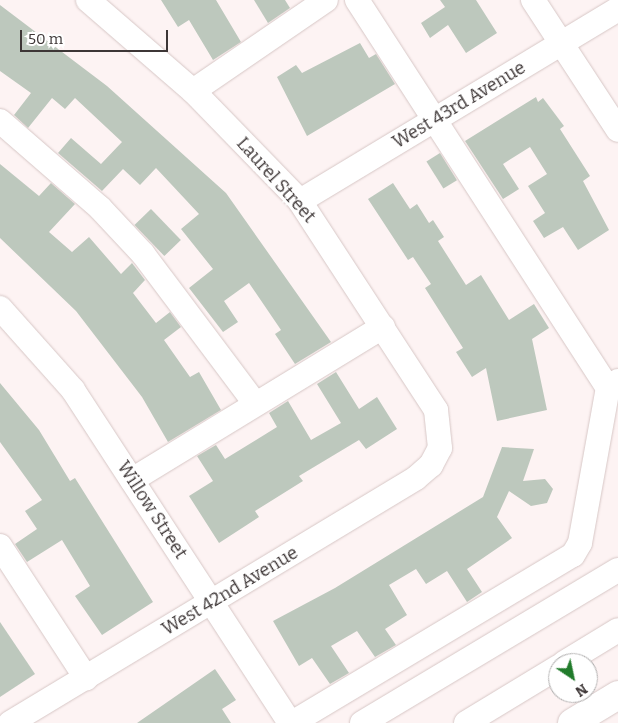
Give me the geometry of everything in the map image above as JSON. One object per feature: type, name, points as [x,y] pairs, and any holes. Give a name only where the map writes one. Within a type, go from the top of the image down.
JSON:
[{"type":"main road","points":[[572,723],[607,709]]},
{"type":"street","name":"Laurel Street","points":[[88,0],[194,91],[300,202],[436,410],[440,448]]},
{"type":"street","points":[[194,91],[326,0]]},
{"type":"street","points":[[291,723],[573,555],[580,543],[613,385],[357,0]]},
{"type":"street","points":[[533,0],[618,130]]},
{"type":"street","name":"West 43rd Avenue","points":[[300,202],[618,9]]},
{"type":"street","points":[[0,121],[100,208],[143,254],[255,403]]},
{"type":"street","name":"Willow Street","points":[[0,308],[73,390],[291,723]]},
{"type":"street","points":[[132,480],[255,403],[383,327]]},
{"type":"street","name":"West 42nd Avenue","points":[[10,723],[416,478],[431,465],[440,448]]},
{"type":"street","points":[[0,546],[86,678]]},
{"type":"street","points":[[362,723],[618,570]]},
{"type":"street","points":[[580,653],[618,630]]},
{"type":"street","points":[[466,723],[548,673]]},
{"type":"building","points":[[161,0],[216,0],[241,42],[213,60],[189,20],[178,27]]},
{"type":"building","points":[[254,0],[285,0],[290,8],[268,23]]},
{"type":"building","points":[[440,0],[476,0],[497,33],[466,53],[448,25],[430,38],[421,23],[445,7]]},
{"type":"building","points":[[0,5],[107,86],[226,193],[331,342],[295,364],[275,334],[281,330],[249,283],[224,301],[238,322],[223,332],[189,288],[213,269],[181,229],[199,214],[156,168],[140,185],[123,169],[102,191],[58,153],[71,138],[101,164],[122,142],[75,98],[65,109],[52,98],[28,128],[14,115],[31,93],[0,71]]},
{"type":"building","points":[[360,43],[369,58],[376,54],[395,84],[307,136],[277,77],[296,65],[302,73]]},
{"type":"building","points":[[536,97],[538,102],[543,98],[564,126],[560,129],[590,176],[583,181],[609,230],[578,250],[563,227],[544,238],[533,221],[545,213],[528,186],[547,174],[530,147],[503,164],[519,189],[503,199],[465,141]]},
{"type":"building","points":[[440,153],[457,180],[443,189],[426,161]]},
{"type":"building","points":[[0,164],[39,196],[51,183],[75,204],[49,232],[72,252],[89,237],[121,274],[132,263],[145,280],[133,293],[156,323],[170,312],[181,327],[164,340],[190,377],[199,372],[221,410],[168,442],[142,397],[76,311],[0,238]]},
{"type":"building","points":[[393,183],[410,209],[417,204],[429,223],[433,220],[444,237],[438,241],[466,285],[481,275],[509,320],[534,304],[549,328],[532,339],[547,410],[497,421],[486,368],[472,377],[456,352],[463,348],[425,288],[431,284],[413,257],[408,260],[368,199]]},
{"type":"building","points":[[151,209],[181,240],[164,256],[134,225]]},
{"type":"building","points":[[336,372],[359,409],[377,397],[397,429],[366,449],[359,440],[299,476],[303,481],[255,511],[259,517],[219,543],[189,496],[213,481],[197,456],[216,445],[225,459],[277,427],[269,413],[288,401],[311,440],[341,423],[317,384]]},
{"type":"building","points":[[0,383],[39,430],[70,481],[75,478],[153,602],[102,635],[75,596],[90,586],[62,540],[27,562],[15,544],[37,529],[25,511],[42,500],[0,442]]},
{"type":"building","points":[[502,447],[534,449],[523,481],[545,479],[553,489],[547,503],[531,506],[509,491],[497,517],[512,538],[467,569],[482,592],[467,602],[447,571],[426,584],[416,569],[389,585],[407,615],[385,629],[396,645],[375,657],[357,631],[331,646],[349,673],[330,684],[312,658],[299,666],[273,621],[335,588],[483,497]]},
{"type":"building","points":[[0,622],[35,674],[0,697]]},
{"type":"building","points":[[215,669],[236,700],[222,709],[231,723],[137,723]]}]
